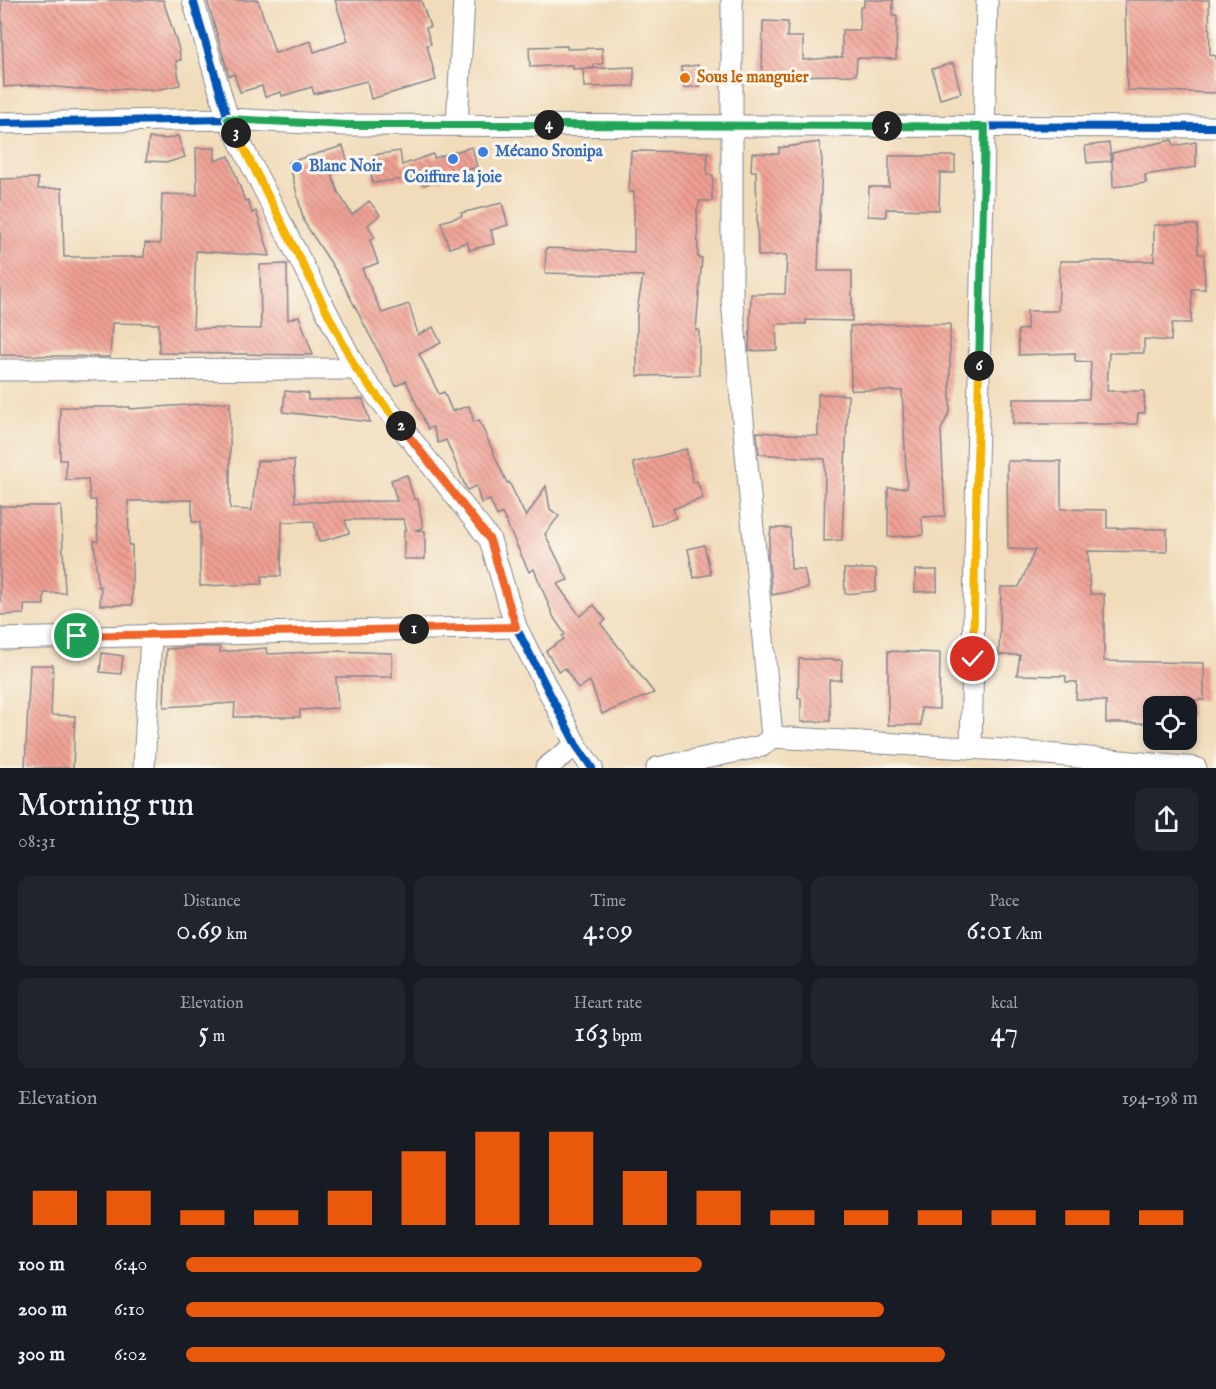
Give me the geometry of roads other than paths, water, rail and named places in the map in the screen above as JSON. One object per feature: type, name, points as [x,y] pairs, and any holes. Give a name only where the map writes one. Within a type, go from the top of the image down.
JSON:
[{"type":"street","points":[[193,0],[228,119],[356,369],[490,540],[516,627],[576,745],[592,768]]},
{"type":"street","points":[[457,124],[464,0]]},
{"type":"street","points":[[732,0],[732,300],[772,737]]},
{"type":"street","points":[[971,748],[987,0]]},
{"type":"street","points":[[0,123],[228,119],[346,125],[1216,127]]},
{"type":"street","points":[[0,370],[356,369]]},
{"type":"street","points":[[0,639],[516,627]]},
{"type":"street","points":[[144,768],[151,634]]},
{"type":"street","points":[[657,768],[762,746],[772,737],[971,748],[1004,759],[1196,768]]},
{"type":"street","points":[[546,768],[576,745]]},
{"type":"place","name":"Sous le manguier","points":[[685,78]]},
{"type":"place","name":"Mécano Sronipa","points":[[483,152]]},
{"type":"place","name":"Coiffure la joie","points":[[453,159]]},
{"type":"place","name":"Blanc Noir","points":[[297,167]]}]
